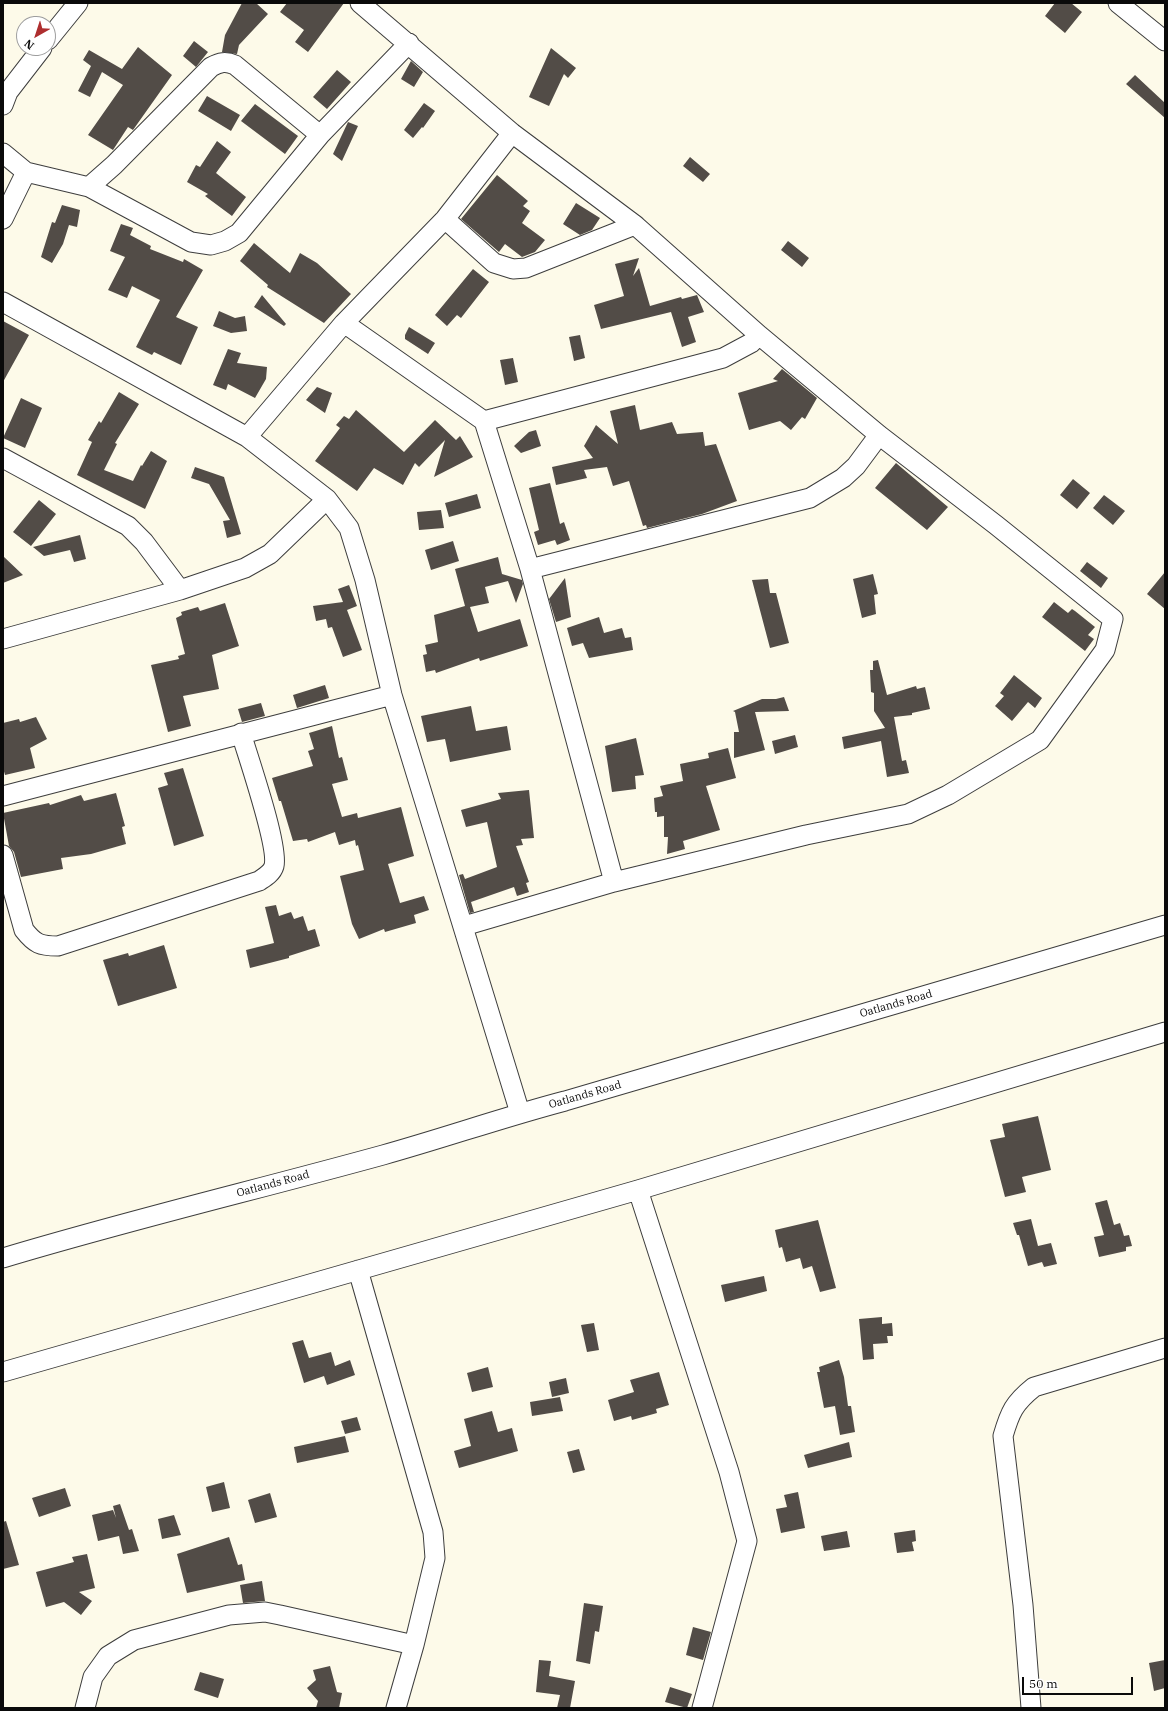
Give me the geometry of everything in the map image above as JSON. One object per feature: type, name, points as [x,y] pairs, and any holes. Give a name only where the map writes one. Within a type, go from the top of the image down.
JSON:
[{"type":"street","points":[[56,30],[78,3]]},
{"type":"street","points":[[360,3],[409,43],[512,133],[635,225],[759,336],[879,435],[990,520],[1113,619],[1105,650],[1040,740],[948,795],[908,814],[806,835],[614,882],[464,926]]},
{"type":"street","points":[[1118,3],[1165,41]]},
{"type":"street","points":[[3,153],[26,172],[89,187],[191,242],[210,245],[225,241],[239,233],[320,135],[409,43]]},
{"type":"street","points":[[3,104],[8,92],[36,56]]},
{"type":"street","points":[[89,187],[114,165],[211,67],[219,62],[228,62],[235,65],[320,135]]},
{"type":"street","points":[[247,437],[344,323],[445,219],[512,133]]},
{"type":"street","points":[[3,219],[26,172]]},
{"type":"street","points":[[445,219],[494,263],[513,269],[526,268],[635,225]]},
{"type":"street","points":[[3,302],[247,437],[327,499],[349,528],[365,580],[392,695],[520,1112]]},
{"type":"street","points":[[344,323],[484,421],[530,569],[614,882]]},
{"type":"street","points":[[484,421],[723,358],[751,343],[759,336]]},
{"type":"street","points":[[530,569],[810,498],[847,474],[856,466],[879,435]]},
{"type":"street","points":[[3,458],[128,526],[144,542],[180,590]]},
{"type":"street","points":[[3,639],[180,590],[245,568],[270,554],[327,499]]},
{"type":"street","points":[[3,796],[392,695]]},
{"type":"street","points":[[3,856],[24,930],[32,940],[42,946],[58,946],[259,881],[269,875],[274,865],[273,845],[241,733]]},
{"type":"street","name":"Oatlands Road","points":[[3,1258],[61,1241],[385,1155],[520,1112],[573,1098],[1165,925]]},
{"type":"street","points":[[3,1372],[638,1190],[1165,1032]]},
{"type":"street","points":[[638,1190],[729,1472],[747,1540],[702,1708]]},
{"type":"street","points":[[358,1270],[433,1532],[435,1558],[414,1645],[396,1708]]},
{"type":"street","points":[[1031,1708],[1023,1605],[1003,1436],[1010,1412],[1023,1396],[1034,1387],[1165,1348]]},
{"type":"street","points":[[86,1708],[93,1677],[108,1656],[134,1640],[229,1615],[265,1612],[414,1645]]},
{"type":"building","points":[[242,3],[256,3],[268,14],[239,45],[237,54],[222,52],[225,35]]},
{"type":"building","points":[[287,3],[344,3],[308,52],[295,42],[304,30],[280,12]]},
{"type":"building","points":[[1055,3],[1071,3],[1082,12],[1065,33],[1045,16]]},
{"type":"building","points":[[194,41],[208,52],[196,67],[183,56]]},
{"type":"building","points":[[138,47],[172,75],[133,130],[128,127],[113,150],[88,135],[123,85],[102,72],[90,97],[78,91],[91,66],[83,60],[89,50],[122,69]]},
{"type":"building","points":[[551,48],[576,68],[568,78],[564,74],[549,106],[529,97]]},
{"type":"building","points":[[411,61],[423,72],[414,87],[401,79]]},
{"type":"building","points":[[337,70],[351,82],[327,109],[313,97]]},
{"type":"building","points":[[1135,75],[1165,103],[1165,118],[1126,84]]},
{"type":"building","points":[[207,96],[240,115],[231,131],[198,111]]},
{"type":"building","points":[[424,103],[435,111],[423,128],[422,127],[413,138],[404,130]]},
{"type":"building","points":[[255,104],[298,136],[285,154],[241,121]]},
{"type":"building","points":[[348,122],[358,126],[342,161],[333,154]]},
{"type":"building","points":[[217,141],[231,152],[216,173],[246,197],[232,216],[205,196],[208,194],[187,182],[196,165],[200,167]]},
{"type":"building","points":[[690,157],[710,174],[703,182],[683,166]]},
{"type":"building","points":[[497,175],[528,201],[523,206],[530,211],[522,223],[545,240],[535,252],[522,257],[505,244],[499,252],[461,219]]},
{"type":"building","points":[[576,203],[600,218],[592,230],[580,235],[563,224]]},
{"type":"building","points":[[62,205],[80,210],[77,227],[69,225],[63,244],[52,263],[41,257],[52,222],[55,223]]},
{"type":"building","points":[[121,224],[133,228],[130,235],[151,246],[150,249],[183,262],[184,259],[203,270],[176,317],[198,327],[181,365],[154,352],[152,355],[136,347],[160,300],[132,286],[127,298],[108,290],[125,257],[110,251]]},
{"type":"building","points":[[788,241],[809,258],[802,267],[781,250]]},
{"type":"building","points":[[254,243],[290,273],[300,253],[317,263],[351,294],[324,323],[267,287],[268,285],[240,261]]},
{"type":"building","points":[[639,258],[633,276],[639,268],[650,306],[681,297],[682,299],[697,295],[704,312],[688,317],[696,342],[682,347],[671,312],[601,329],[594,305],[624,296],[615,264]]},
{"type":"building","points":[[473,269],[489,282],[461,318],[457,315],[447,326],[435,315]]},
{"type":"building","points":[[262,295],[286,324],[284,326],[254,307]]},
{"type":"building","points":[[219,311],[235,318],[245,316],[247,331],[231,333],[213,326]]},
{"type":"building","points":[[3,321],[29,335],[3,382]]},
{"type":"building","points":[[409,327],[435,343],[428,354],[405,339],[405,335]]},
{"type":"building","points":[[580,335],[585,358],[574,361],[569,337]]},
{"type":"building","points":[[228,349],[241,353],[237,363],[267,367],[266,379],[255,398],[228,384],[226,390],[213,385]]},
{"type":"building","points":[[513,358],[518,382],[505,385],[500,360]]},
{"type":"building","points":[[782,369],[817,398],[805,419],[802,417],[791,430],[780,421],[749,430],[738,393],[778,381],[773,379]]},
{"type":"building","points":[[317,387],[332,393],[325,413],[306,400]]},
{"type":"building","points":[[119,392],[139,404],[115,443],[117,444],[104,470],[133,481],[141,465],[142,466],[151,451],[167,461],[145,509],[77,475],[92,442],[88,440],[99,421],[101,423]]},
{"type":"building","points":[[21,398],[42,408],[25,448],[3,438]]},
{"type":"building","points":[[635,405],[640,430],[672,422],[677,434],[703,432],[705,446],[716,444],[737,501],[702,514],[647,528],[646,525],[643,526],[629,481],[613,486],[607,467],[584,470],[587,478],[556,485],[552,467],[593,458],[584,446],[596,425],[618,444],[610,411]]},
{"type":"building","points":[[356,410],[404,452],[435,420],[456,440],[460,436],[473,457],[434,477],[445,440],[419,467],[415,463],[403,485],[374,468],[357,491],[315,461],[340,428],[336,425],[344,416],[349,419]]},
{"type":"building","points":[[536,430],[541,446],[521,453],[514,446],[529,432]]},
{"type":"building","points":[[896,463],[948,507],[927,530],[875,488]]},
{"type":"building","points":[[195,467],[224,477],[241,534],[227,538],[223,521],[230,520],[209,484],[191,478]]},
{"type":"building","points":[[1073,479],[1090,493],[1077,509],[1060,495]]},
{"type":"building","points":[[550,483],[560,524],[564,522],[570,540],[557,545],[555,540],[538,545],[534,532],[539,530],[529,488]]},
{"type":"building","points":[[477,494],[481,508],[449,517],[445,503]]},
{"type":"building","points":[[1104,495],[1125,511],[1113,525],[1093,508]]},
{"type":"building","points":[[39,500],[56,514],[31,546],[13,532]]},
{"type":"building","points":[[441,510],[444,528],[419,530],[417,512]]},
{"type":"building","points":[[80,535],[86,559],[74,562],[70,550],[44,556],[33,547]]},
{"type":"building","points":[[453,541],[459,561],[431,570],[425,550]]},
{"type":"building","points":[[3,556],[23,575],[3,583]]},
{"type":"building","points":[[498,557],[502,574],[522,580],[523,584],[516,603],[508,581],[485,587],[489,603],[470,607],[478,632],[520,619],[528,646],[480,661],[479,658],[436,673],[435,670],[426,672],[423,655],[427,654],[425,645],[438,642],[434,615],[465,606],[455,569]]},
{"type":"building","points":[[1087,562],[1108,578],[1101,588],[1080,571]]},
{"type":"building","points":[[1165,572],[1165,609],[1147,594]]},
{"type":"building","points":[[873,574],[878,594],[874,595],[876,614],[862,618],[853,579]]},
{"type":"building","points":[[565,578],[571,617],[556,622],[549,599]]},
{"type":"building","points":[[768,579],[770,593],[776,593],[789,643],[770,648],[752,580]]},
{"type":"building","points":[[349,585],[357,606],[347,610],[362,650],[343,657],[332,627],[328,628],[326,619],[316,621],[313,606],[343,602],[338,589]]},
{"type":"building","points":[[1054,602],[1068,613],[1072,609],[1095,627],[1088,635],[1094,639],[1085,651],[1042,617]]},
{"type":"building","points":[[225,603],[239,646],[212,655],[219,689],[183,696],[191,726],[168,732],[151,665],[179,659],[178,656],[185,654],[176,618],[182,615],[181,612],[198,607],[200,611]]},
{"type":"building","points":[[599,617],[604,633],[622,628],[625,638],[631,637],[633,650],[589,658],[583,643],[572,646],[567,628]]},
{"type":"building","points":[[878,660],[887,695],[916,686],[917,689],[925,687],[930,709],[912,713],[912,715],[894,717],[902,761],[906,760],[909,773],[887,777],[881,741],[844,749],[842,737],[885,728],[874,711],[874,693],[871,692],[870,670],[873,670],[873,661]]},
{"type":"building","points":[[1014,675],[1042,698],[1035,708],[1028,702],[1012,721],[995,706],[1004,696],[1000,693]]},
{"type":"building","points":[[325,685],[329,698],[297,708],[293,695]]},
{"type":"building","points":[[784,697],[789,711],[755,712],[765,750],[734,758],[734,732],[739,732],[735,712],[733,711],[762,699],[776,699]]},
{"type":"building","points":[[261,703],[265,716],[242,722],[238,709]]},
{"type":"building","points":[[471,706],[476,731],[507,726],[511,750],[450,762],[445,739],[427,742],[421,716]]},
{"type":"building","points":[[36,717],[47,739],[30,748],[35,768],[5,775],[3,768],[3,723],[19,719],[20,722]]},
{"type":"building","points":[[332,726],[339,758],[342,757],[348,780],[332,784],[342,817],[357,813],[358,818],[401,807],[414,856],[388,864],[400,903],[424,896],[429,910],[414,915],[416,923],[385,932],[384,929],[359,939],[352,924],[340,876],[364,870],[358,845],[356,846],[355,840],[339,845],[335,832],[308,842],[307,839],[293,841],[281,801],[279,801],[272,778],[313,766],[308,751],[314,749],[309,733]]},
{"type":"building","points":[[795,735],[798,747],[775,754],[772,741]]},
{"type":"building","points":[[636,738],[644,775],[635,776],[636,789],[612,792],[605,746]]},
{"type":"building","points":[[728,748],[736,778],[706,786],[720,830],[683,841],[685,849],[667,854],[668,837],[664,837],[664,816],[657,817],[657,812],[655,812],[654,798],[663,796],[660,786],[683,781],[680,764],[709,758],[708,753]]},
{"type":"building","points":[[183,768],[204,836],[174,846],[158,788],[168,785],[164,773]]},
{"type":"building","points":[[529,790],[534,838],[521,839],[523,845],[516,846],[529,882],[526,883],[529,892],[517,896],[514,887],[471,902],[474,912],[470,913],[459,875],[463,874],[465,879],[497,867],[487,822],[466,827],[461,810],[501,799],[498,793]]},
{"type":"building","points":[[116,793],[125,826],[122,827],[126,844],[91,854],[61,858],[63,869],[21,877],[14,852],[9,846],[3,813],[49,803],[50,805],[81,795],[84,801]]},
{"type":"building","points":[[276,905],[279,916],[291,912],[294,919],[303,916],[308,931],[315,929],[320,946],[289,956],[289,958],[250,968],[246,950],[274,943],[265,907]]},
{"type":"building","points":[[164,945],[177,988],[118,1006],[103,960],[128,953],[129,956]]},
{"type":"building","points":[[1038,1116],[1051,1170],[1022,1177],[1026,1192],[1005,1197],[990,1140],[1005,1137],[1002,1124]]},
{"type":"building","points":[[1107,1200],[1114,1225],[1120,1223],[1124,1236],[1129,1235],[1132,1246],[1126,1247],[1126,1251],[1099,1257],[1094,1237],[1104,1235],[1095,1203]]},
{"type":"building","points":[[1031,1219],[1038,1246],[1051,1243],[1057,1264],[1044,1267],[1042,1262],[1028,1266],[1019,1235],[1017,1235],[1013,1223]]},
{"type":"building","points":[[818,1220],[836,1288],[820,1292],[812,1266],[803,1269],[800,1258],[786,1262],[782,1247],[779,1248],[775,1230]]},
{"type":"building","points":[[764,1276],[767,1291],[725,1302],[721,1285]]},
{"type":"building","points":[[882,1317],[882,1324],[892,1323],[893,1336],[887,1336],[888,1343],[873,1344],[874,1359],[863,1360],[859,1319]]},
{"type":"building","points":[[594,1323],[599,1350],[587,1352],[581,1325]]},
{"type":"building","points":[[303,1340],[309,1358],[331,1352],[335,1366],[350,1360],[355,1375],[327,1385],[324,1376],[304,1383],[292,1343]]},
{"type":"building","points":[[839,1360],[844,1377],[848,1406],[851,1406],[855,1432],[840,1435],[835,1406],[824,1408],[817,1372],[820,1372],[819,1367]]},
{"type":"building","points":[[488,1367],[493,1387],[472,1392],[467,1373]]},
{"type":"building","points":[[659,1372],[669,1405],[656,1409],[657,1413],[632,1420],[631,1416],[614,1421],[608,1400],[634,1392],[630,1380]]},
{"type":"building","points":[[566,1378],[569,1393],[552,1397],[549,1382]]},
{"type":"building","points":[[560,1397],[563,1411],[532,1416],[530,1402]]},
{"type":"building","points":[[492,1411],[498,1432],[512,1428],[518,1451],[459,1468],[454,1451],[471,1446],[464,1419]]},
{"type":"building","points":[[357,1417],[361,1430],[345,1434],[341,1421]]},
{"type":"building","points":[[345,1436],[349,1452],[297,1463],[294,1447]]},
{"type":"building","points":[[849,1442],[852,1457],[808,1468],[804,1455]]},
{"type":"building","points":[[579,1449],[585,1470],[573,1473],[567,1452]]},
{"type":"building","points":[[224,1482],[230,1508],[212,1512],[206,1487]]},
{"type":"building","points":[[65,1488],[71,1506],[39,1517],[32,1498]]},
{"type":"building","points":[[798,1492],[805,1528],[781,1533],[776,1509],[787,1507],[784,1495]]},
{"type":"building","points":[[270,1493],[277,1517],[255,1523],[248,1500]]},
{"type":"building","points":[[120,1504],[129,1530],[132,1529],[139,1551],[123,1554],[119,1536],[98,1541],[92,1515],[113,1510],[116,1518],[113,1506]]},
{"type":"building","points":[[174,1515],[181,1535],[162,1539],[158,1519]]},
{"type":"building","points":[[6,1521],[19,1565],[3,1569],[3,1522]]},
{"type":"building","points":[[915,1530],[916,1541],[912,1542],[914,1551],[897,1553],[894,1533]]},
{"type":"building","points":[[847,1531],[850,1547],[824,1551],[821,1536]]},
{"type":"building","points":[[229,1537],[238,1565],[242,1564],[245,1580],[187,1593],[177,1554]]},
{"type":"building","points":[[87,1554],[95,1588],[79,1592],[92,1601],[81,1615],[64,1602],[46,1607],[36,1572],[74,1562],[72,1557]]},
{"type":"building","points":[[262,1581],[265,1601],[243,1603],[240,1585]]},
{"type":"building","points":[[584,1603],[603,1606],[599,1632],[595,1631],[590,1664],[576,1661]]},
{"type":"building","points":[[693,1627],[711,1632],[703,1660],[686,1655]]},
{"type":"building","points":[[539,1660],[551,1661],[549,1676],[575,1681],[570,1708],[557,1708],[560,1695],[536,1692]]},
{"type":"building","points":[[1165,1660],[1165,1688],[1154,1691],[1149,1663]]},
{"type":"building","points":[[330,1666],[337,1692],[342,1693],[339,1708],[316,1708],[318,1701],[307,1688],[316,1680],[313,1670]]},
{"type":"building","points":[[200,1672],[224,1679],[218,1698],[194,1690]]},
{"type":"building","points":[[670,1687],[692,1694],[687,1708],[665,1702]]}]
